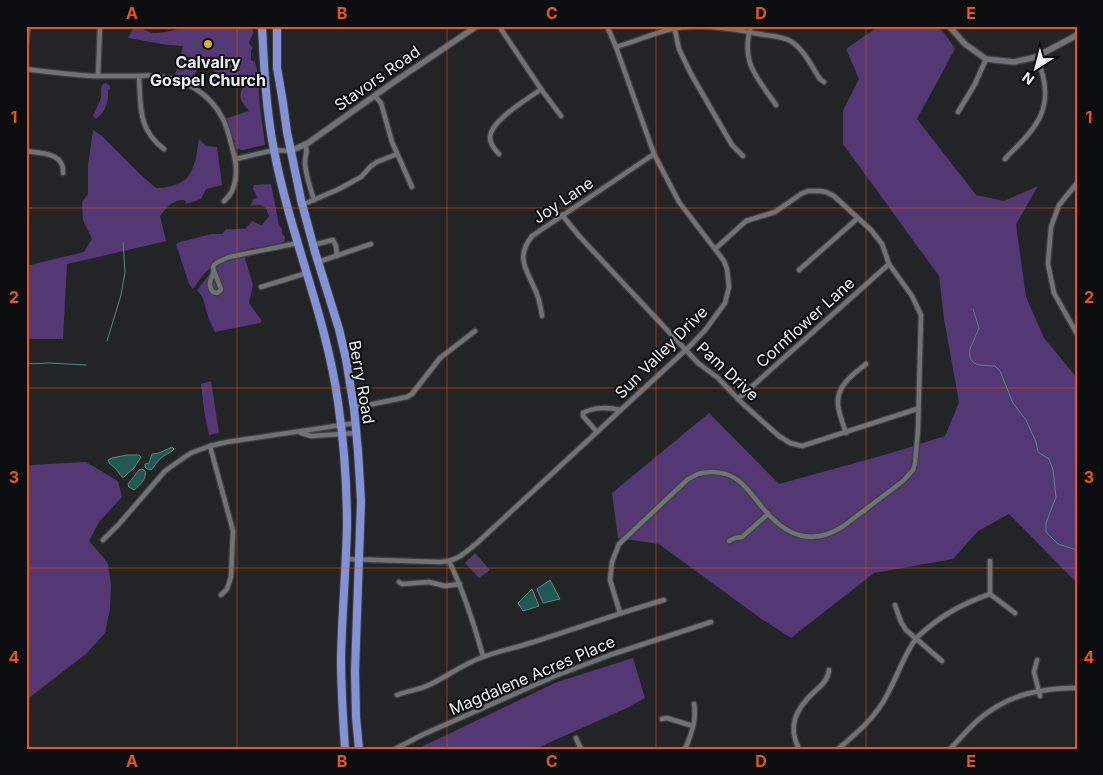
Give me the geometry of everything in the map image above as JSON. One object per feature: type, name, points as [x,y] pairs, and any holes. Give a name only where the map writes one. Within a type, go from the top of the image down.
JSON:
[{"type":"highway","name":"Berry Road","points":[[262,26],[266,92],[274,150],[298,243],[326,336],[342,430],[347,525],[341,657],[341,698],[345,749]]},
{"type":"highway","name":"Berry Road","points":[[277,26],[278,71],[287,132],[302,205],[339,329],[346,359],[356,424],[361,501],[355,671],[359,749]]},
{"type":"street","points":[[26,45],[28,26]]},
{"type":"street","points":[[98,76],[100,26]]},
{"type":"street","name":"Stavors Road","points":[[291,151],[305,144],[477,26]]},
{"type":"street","points":[[499,26],[561,116]]},
{"type":"street","name":"Sun Valley Drive","points":[[345,560],[441,562],[457,558],[477,543],[686,350],[706,329],[728,296],[730,288],[724,261],[679,202],[654,154],[608,26]]},
{"type":"street","points":[[616,47],[674,28],[703,26],[749,32],[788,39],[800,49],[824,82]]},
{"type":"street","points":[[751,26],[747,48],[749,64],[776,105]]},
{"type":"street","points":[[949,26],[965,44],[986,59],[1014,62],[1036,57],[1077,35]]},
{"type":"street","points":[[674,28],[679,49],[691,74],[732,145],[743,156]]},
{"type":"street","points":[[1005,159],[1036,124],[1045,102],[1043,74],[1036,57]]},
{"type":"street","points":[[958,112],[975,84],[986,59]]},
{"type":"street","points":[[26,69],[98,76],[154,76],[172,78],[194,87],[202,93],[222,117],[228,130],[236,159],[236,173],[232,191],[224,201]]},
{"type":"street","points":[[139,76],[142,117],[148,132],[164,149]]},
{"type":"street","points":[[499,154],[491,143],[490,137],[494,126],[541,89]]},
{"type":"street","points":[[375,96],[381,103],[392,142],[412,187]]},
{"type":"street","points":[[305,144],[307,150],[305,160],[306,171],[314,200]]},
{"type":"street","points":[[236,159],[274,150],[291,151]]},
{"type":"street","points":[[26,151],[54,157],[62,164],[64,173]]},
{"type":"street","points":[[302,205],[339,189],[361,177],[376,162],[397,154]]},
{"type":"street","name":"Joy Lane","points":[[542,316],[538,297],[524,264],[523,252],[526,244],[532,236],[654,154]]},
{"type":"street","points":[[1077,183],[1059,205],[1051,227],[1048,264],[1054,293],[1077,334]]},
{"type":"street","points":[[620,613],[610,580],[612,562],[619,544],[688,479],[699,474],[717,472],[732,476],[782,527],[798,535],[816,538],[833,533],[903,481],[915,463],[918,430],[920,315],[912,296],[889,264],[882,244],[872,230],[834,196],[826,192],[808,191],[775,212],[746,221],[715,249]]},
{"type":"street","name":"Pam Drive","points":[[562,215],[580,237],[698,363],[718,378],[779,436],[790,443],[802,446],[917,409]]},
{"type":"street","points":[[799,270],[858,218]]},
{"type":"street","points":[[313,245],[333,240],[337,256]]},
{"type":"street","points":[[214,271],[213,268],[216,264],[229,257],[298,243]]},
{"type":"street","points":[[318,262],[371,244]]},
{"type":"street","name":"Cornflower Lane","points":[[738,399],[889,264]]},
{"type":"street","points":[[261,287],[307,273]]},
{"type":"street","points":[[354,408],[407,397],[412,394],[440,358],[475,331]]},
{"type":"street","points":[[846,433],[838,407],[838,397],[850,377],[866,364]]},
{"type":"street","points":[[596,432],[583,416],[583,413],[593,409],[614,408],[620,410]]},
{"type":"street","points":[[342,430],[356,424]]},
{"type":"street","points":[[103,540],[165,471],[190,453],[227,442],[300,432],[342,430],[356,433]]},
{"type":"street","points":[[210,446],[233,531],[231,577],[227,589],[221,595]]},
{"type":"street","points":[[729,541],[742,537],[768,514]]},
{"type":"street","points":[[449,561],[460,584],[483,656]]},
{"type":"street","points":[[990,561],[990,594]]},
{"type":"street","points":[[399,582],[402,584],[429,582],[445,586],[460,584]]},
{"type":"street","points":[[990,594],[1015,613]]},
{"type":"street","points":[[838,749],[862,729],[882,704],[899,668],[916,639],[948,613],[966,603],[990,594]]},
{"type":"street","points":[[397,695],[427,686],[483,656],[664,600]]},
{"type":"street","points":[[895,605],[906,630],[942,661]]},
{"type":"street","name":"Magdalene Acres Place","points":[[395,749],[422,735],[555,676],[610,654],[710,622]]},
{"type":"street","points":[[1037,660],[1034,672],[1039,693]]},
{"type":"street","points":[[799,749],[793,732],[795,718],[802,704],[826,680],[829,670]]},
{"type":"street","points":[[950,749],[979,719],[997,706],[1013,698],[1039,693],[1052,688],[1077,688]]},
{"type":"street","points":[[684,749],[688,743],[693,726],[694,704]]},
{"type":"street","points":[[662,719],[667,718],[693,726]]},
{"type":"street","points":[[576,738],[581,749]]},
{"type":"shaded area","points":[[134,26],[155,33],[188,27],[253,26],[253,34],[249,42],[253,47],[251,60],[255,62],[257,69],[265,145],[242,150],[236,148],[231,133],[227,118],[249,111],[241,97],[241,91],[245,82],[243,79],[232,75],[225,76],[222,82],[212,87],[212,79],[215,72],[208,66],[198,69],[190,80],[175,75],[183,46],[128,38]]},
{"type":"shaded area","points":[[879,26],[937,26],[955,49],[917,119],[976,195],[1004,201],[1038,186],[1016,224],[1026,297],[1044,338],[1077,378],[1077,583],[1009,514],[978,531],[953,559],[874,573],[791,638],[760,618],[659,544],[618,538],[612,493],[709,413],[779,484],[945,436],[959,402],[944,319],[939,276],[843,144],[843,110],[859,79],[846,49]]},
{"type":"shaded area","points":[[106,83],[110,86],[107,103],[102,113],[96,119],[93,116],[101,98],[101,88]]},
{"type":"shaded area","points":[[93,130],[101,135],[156,188],[174,185],[186,178],[195,162],[199,139],[206,146],[217,147],[222,185],[206,189],[201,199],[186,204],[185,200],[181,200],[167,207],[160,216],[166,241],[67,264],[63,339],[26,339],[26,266],[84,252],[92,239],[83,220],[82,202],[88,194],[88,165]]},
{"type":"shaded area","points":[[271,184],[279,225],[285,237],[284,242],[230,254],[219,259],[203,275],[193,289],[189,284],[176,244],[211,234],[222,234],[226,229],[245,229],[252,221],[262,225],[269,216],[266,208],[260,205],[250,206],[257,197],[253,189],[254,185]]},
{"type":"shaded area","points":[[244,255],[253,285],[249,303],[262,321],[215,332],[209,320],[203,298],[197,290],[216,266]]},
{"type":"shaded area","points":[[211,381],[219,433],[209,435],[201,384]]},
{"type":"shaded area","points":[[172,447],[174,449],[161,458],[151,470],[145,467],[145,464],[149,463],[152,454]]},
{"type":"shaded area","points":[[127,455],[139,455],[141,457],[134,468],[122,477],[108,460]]},
{"type":"shaded area","points":[[86,462],[118,481],[122,497],[99,522],[89,541],[108,564],[111,585],[110,609],[105,633],[86,654],[26,700],[26,467]]},
{"type":"shaded area","points":[[139,470],[145,471],[145,477],[134,490],[128,484]]},
{"type":"shaded area","points":[[475,553],[490,570],[479,578],[465,563]]},
{"type":"shaded area","points":[[550,580],[560,599],[543,603],[537,589]]},
{"type":"shaded area","points":[[532,589],[539,606],[523,611],[518,603]]},
{"type":"shaded area","points":[[633,658],[645,698],[627,708],[535,749],[417,749],[557,682]]},
{"type":"waterway","points":[[107,341],[121,295],[125,272],[123,242]]},
{"type":"waterway","points":[[973,309],[979,328],[970,349],[971,360],[977,364],[995,366],[1000,371],[1013,403],[1026,420],[1036,442],[1038,452],[1049,459],[1053,470],[1056,497],[1046,523],[1046,532],[1058,544],[1077,550]]},
{"type":"waterway","points":[[26,364],[86,365]]},
{"type":"place","name":"Calvalry Gospel Church","points":[[208,44]]}]
